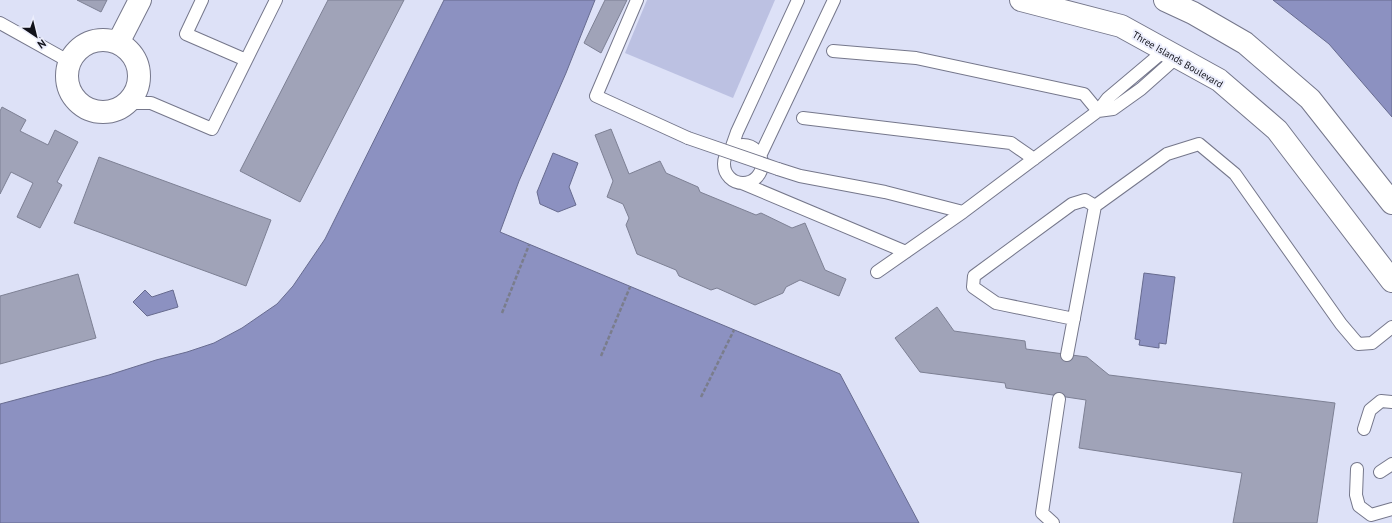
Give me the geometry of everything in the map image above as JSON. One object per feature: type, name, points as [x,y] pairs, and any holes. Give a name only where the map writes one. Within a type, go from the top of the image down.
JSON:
[{"type":"street","points":[[118,43],[140,0]]},
{"type":"street","name":"Three Islands Boulevard","points":[[1021,0],[1121,26],[1219,80],[1276,130],[1392,281]]},
{"type":"street","points":[[1165,0],[1193,13],[1245,43],[1310,99],[1392,204]]},
{"type":"street","points":[[104,40],[118,43],[129,51],[137,64],[139,77],[136,91],[128,103],[116,110],[102,113],[88,110],[76,101],[69,90],[67,76],[70,62],[78,50],[90,43],[104,40]]},
{"type":"lane","points":[[202,0],[186,34],[246,60]]},
{"type":"lane","points":[[128,103],[151,103],[212,129],[276,0]]},
{"type":"lane","points":[[637,0],[596,96],[688,138],[800,176],[886,192],[963,212]]},
{"type":"lane","points":[[798,0],[737,132],[731,149],[727,154],[724,166],[726,173],[730,178],[736,181],[906,252]]},
{"type":"lane","points":[[760,156],[834,0]]},
{"type":"lane","points":[[0,23],[70,62]]},
{"type":"lane","points":[[832,51],[916,58],[1084,94],[1098,111]]},
{"type":"lane","points":[[877,272],[963,212],[1098,111],[1108,98],[1171,54]]},
{"type":"lane","points":[[803,118],[1011,143],[1034,159]]},
{"type":"lane","points":[[1067,355],[1095,206],[1167,154],[1199,144],[1235,174],[1341,324],[1358,344],[1372,343],[1392,327]]},
{"type":"lane","points":[[731,149],[736,146],[748,145],[758,151],[760,156],[762,167],[760,172],[753,180],[742,183]]},
{"type":"lane","points":[[1074,319],[996,303],[973,287],[974,276],[1072,204],[1085,200],[1095,206]]},
{"type":"lane","points":[[1053,523],[1042,513],[1060,399]]},
{"type":"lane","points":[[1364,429],[1370,410],[1381,401],[1392,402]]},
{"type":"lane","points":[[1380,472],[1392,464]]},
{"type":"lane","points":[[1357,469],[1356,495],[1359,506],[1371,515],[1392,509]]},
{"type":"path","points":[[502,313],[529,245]]},
{"type":"path","points":[[601,356],[630,287]]},
{"type":"path","points":[[701,397],[734,330]]},
{"type":"shaded area","points":[[444,0],[595,0],[566,73],[519,181],[500,232],[840,374],[919,523],[0,523],[0,404],[109,375],[214,343],[242,328],[277,304],[293,286],[325,239]]},
{"type":"shaded area","points":[[647,0],[775,0],[733,98],[625,53]]},
{"type":"shaded area","points":[[1273,0],[1392,0],[1392,117],[1329,44]]},
{"type":"shaded area","points":[[553,153],[578,163],[569,187],[576,205],[558,212],[540,204],[537,192]]},
{"type":"shaded area","points":[[1144,273],[1175,277],[1166,344],[1159,343],[1159,348],[1139,345],[1140,340],[1135,339]]},
{"type":"shaded area","points":[[145,290],[152,297],[173,290],[178,307],[147,316],[133,302]]},
{"type":"building","points":[[77,0],[107,0],[101,12]]},
{"type":"building","points":[[328,0],[404,0],[300,202],[240,171]]},
{"type":"building","points":[[605,0],[627,0],[601,53],[584,43]]},
{"type":"building","points":[[2,107],[26,120],[20,131],[48,145],[55,130],[78,142],[57,182],[62,185],[40,228],[17,217],[33,183],[11,172],[0,194],[0,111]]},
{"type":"building","points":[[611,129],[629,174],[660,161],[666,173],[698,187],[700,192],[756,215],[761,213],[792,228],[805,223],[825,270],[846,279],[839,296],[800,280],[786,287],[783,293],[755,305],[717,288],[711,290],[679,276],[676,270],[637,254],[626,225],[629,218],[623,204],[607,197],[613,181],[595,135]]},
{"type":"building","points":[[99,157],[271,220],[246,286],[74,223]]},
{"type":"building","points":[[78,274],[96,338],[0,364],[0,296]]},
{"type":"building","points":[[937,307],[954,331],[1025,341],[1026,349],[1087,357],[1109,375],[1335,403],[1317,523],[1233,523],[1242,473],[1079,448],[1086,400],[1006,388],[1005,383],[920,372],[895,338]]}]
